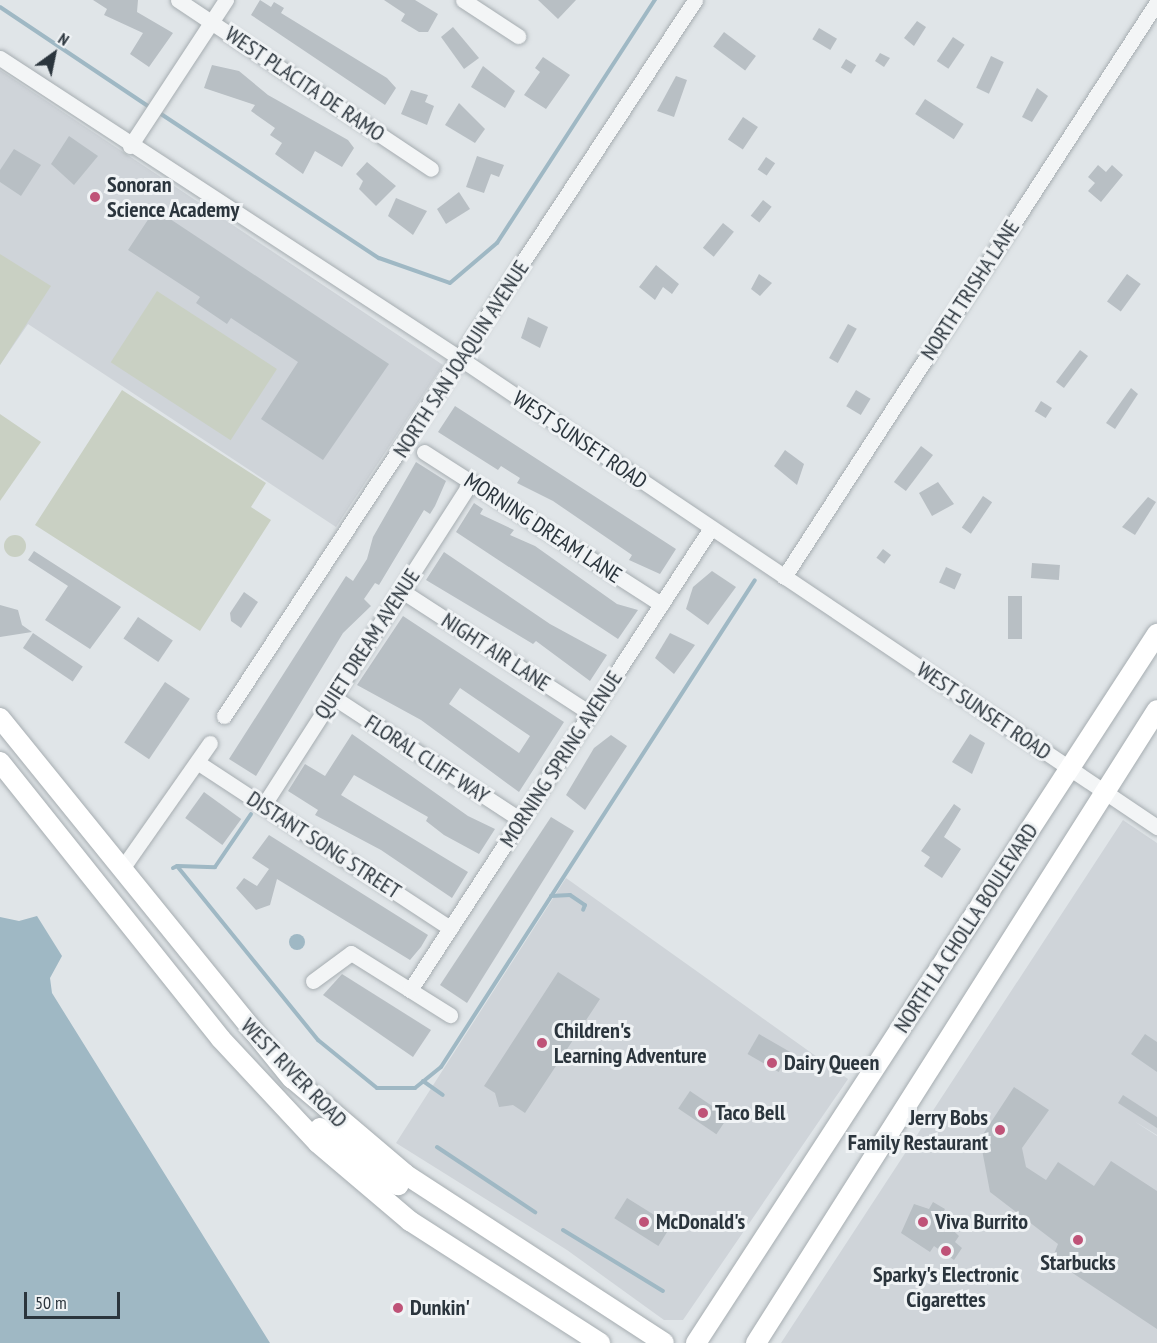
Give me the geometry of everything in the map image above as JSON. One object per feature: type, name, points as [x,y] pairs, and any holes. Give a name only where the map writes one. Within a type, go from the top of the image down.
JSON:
[{"type":"main road","name":"NORTH LA CHOLLA BOULEVARD","points":[[696,1343],[1157,634]]},
{"type":"main road","name":"NORTH LA CHOLLA BOULEVARD","points":[[756,1343],[1157,710]]},
{"type":"main road","name":"WEST RIVER ROAD","points":[[0,718],[292,1078],[405,1174],[664,1343]]},
{"type":"main road","name":"WEST RIVER ROAD","points":[[0,762],[273,1097],[318,1143],[410,1221],[600,1343]]},
{"type":"main road","points":[[273,1097],[293,1105],[383,1178],[398,1185],[405,1174]]},
{"type":"street","name":"WEST PLACITA DE RAMO","points":[[178,0],[431,169]]},
{"type":"street","points":[[130,146],[226,0]]},
{"type":"street","points":[[463,0],[518,36]]},
{"type":"street","name":"NORTH SAN JOAQUIN AVENUE","points":[[224,716],[462,359],[695,0]]},
{"type":"street","name":"NORTH TRISHA LANE","points":[[784,577],[1157,3]]},
{"type":"street","name":"WEST SUNSET ROAD","points":[[0,58],[130,146],[462,359],[1157,827]]},
{"type":"street","name":"MORNING DREAM LANE","points":[[424,452],[661,604]]},
{"type":"street","name":"QUIET DREAM AVENUE","points":[[263,806],[471,482]]},
{"type":"street","name":"MORNING SPRING AVENUE","points":[[410,990],[711,528]]},
{"type":"street","name":"NIGHT AIR LANE","points":[[402,591],[590,713]]},
{"type":"street","name":"FLORAL CLIFF WAY","points":[[333,697],[521,820]]},
{"type":"street","points":[[121,870],[210,743]]},
{"type":"street","name":"DISTANT SONG STREET","points":[[197,762],[450,928]]},
{"type":"street","points":[[313,981],[351,953],[450,1014]]},
{"type":"shaded area","name":"Sonoran Science Academy","points":[[0,70],[443,365],[336,527],[28,324],[0,365]]},
{"type":"shaded area","points":[[0,254],[51,286],[0,365]]},
{"type":"shaded area","points":[[157,291],[277,369],[231,440],[111,362]]},
{"type":"shaded area","points":[[122,390],[266,483],[251,507],[271,520],[200,631],[35,525]]},
{"type":"shaded area","points":[[0,414],[41,442],[0,501]]},
{"type":"shaded area","points":[[15,535],[23,538],[26,546],[23,554],[15,557],[7,554],[4,546],[7,538]]},
{"type":"shaded area","points":[[1123,820],[1157,843],[1157,1135],[1134,1121],[1157,1136],[1157,1343],[781,1343]]},
{"type":"shaded area","points":[[566,878],[848,1079],[683,1320],[664,1320],[567,1250],[396,1143]]},
{"type":"water","points":[[37,916],[62,956],[50,978],[52,993],[270,1343],[0,1343],[0,917],[19,921]]},
{"type":"water","points":[[294,934],[300,934],[305,942],[303,948],[294,950],[289,945],[289,939]]},
{"type":"building","points":[[93,0],[138,0],[137,12],[173,33],[149,67],[130,54],[143,33],[104,15],[107,9]]},
{"type":"building","points":[[260,0],[271,7],[274,2],[284,8],[281,13],[387,78],[396,88],[385,105],[251,15]]},
{"type":"building","points":[[384,0],[415,0],[438,14],[428,32],[419,32],[401,21],[405,14]]},
{"type":"building","points":[[538,0],[576,0],[558,19]]},
{"type":"building","points":[[917,21],[926,27],[914,46],[904,38]]},
{"type":"building","points":[[453,27],[479,58],[464,69],[441,37]]},
{"type":"building","points":[[819,28],[837,39],[830,50],[812,39]]},
{"type":"building","points":[[724,32],[756,56],[745,70],[713,46]]},
{"type":"building","points":[[953,37],[965,45],[948,69],[937,61]]},
{"type":"building","points":[[880,53],[890,58],[884,67],[875,61]]},
{"type":"building","points":[[991,56],[1004,62],[989,94],[976,88]]},
{"type":"building","points":[[543,57],[570,75],[546,109],[524,95],[540,72],[535,68]]},
{"type":"building","points":[[846,59],[856,65],[851,74],[841,68]]},
{"type":"building","points":[[212,65],[239,71],[268,95],[348,140],[354,148],[342,167],[315,151],[303,174],[275,154],[282,143],[270,135],[275,128],[251,111],[255,105],[204,88]]},
{"type":"building","points":[[483,66],[515,91],[505,108],[471,87]]},
{"type":"building","points":[[676,76],[687,80],[674,117],[657,111]]},
{"type":"building","points":[[1037,88],[1048,96],[1032,122],[1022,117]]},
{"type":"building","points":[[411,90],[428,95],[425,102],[434,106],[427,125],[401,114]]},
{"type":"building","points":[[925,99],[964,124],[954,139],[915,114]]},
{"type":"building","points":[[459,103],[485,129],[475,143],[445,125]]},
{"type":"building","points":[[743,117],[758,127],[743,149],[728,139]]},
{"type":"building","points":[[69,136],[98,156],[74,185],[51,164]]},
{"type":"building","points":[[14,149],[41,165],[21,196],[0,182],[0,170]]},
{"type":"building","points":[[477,156],[504,165],[499,177],[491,174],[484,193],[466,187]]},
{"type":"building","points":[[766,157],[775,163],[767,176],[758,169]]},
{"type":"building","points":[[367,162],[396,186],[376,206],[359,189],[363,181],[356,174]]},
{"type":"building","points":[[1098,165],[1106,172],[1112,165],[1123,175],[1101,202],[1088,191],[1095,183],[1088,177]]},
{"type":"building","points":[[459,192],[470,209],[446,224],[437,209]]},
{"type":"building","points":[[396,198],[427,211],[413,235],[388,216]]},
{"type":"building","points":[[763,200],[772,207],[759,223],[751,216]]},
{"type":"building","points":[[155,209],[389,364],[323,460],[261,419],[298,362],[231,318],[227,324],[196,303],[200,297],[128,250]]},
{"type":"building","points":[[723,223],[734,232],[714,257],[703,248]]},
{"type":"building","points":[[656,265],[679,284],[672,294],[663,287],[655,300],[639,287]]},
{"type":"building","points":[[759,274],[772,283],[760,296],[751,289]]},
{"type":"building","points":[[1127,274],[1141,284],[1121,311],[1107,302]]},
{"type":"building","points":[[528,317],[548,327],[540,348],[521,338]]},
{"type":"building","points":[[848,324],[857,329],[838,363],[829,358]]},
{"type":"building","points":[[1080,350],[1088,356],[1064,388],[1056,382]]},
{"type":"building","points":[[1131,388],[1138,394],[1115,429],[1106,423]]},
{"type":"building","points":[[856,390],[871,399],[861,415],[846,406]]},
{"type":"building","points":[[1041,401],[1052,408],[1046,418],[1035,411]]},
{"type":"building","points":[[455,406],[676,549],[660,574],[629,560],[632,555],[553,501],[517,483],[520,478],[501,466],[498,470],[438,432]]},
{"type":"building","points":[[921,446],[933,455],[906,491],[894,482]]},
{"type":"building","points":[[785,450],[804,464],[797,485],[774,466]]},
{"type":"building","points":[[416,462],[446,481],[435,506],[430,514],[424,510],[379,585],[375,583],[364,599],[371,606],[343,633],[256,776],[229,759],[346,576],[353,581],[367,559],[373,537]]},
{"type":"building","points":[[938,482],[954,504],[932,516],[919,493]]},
{"type":"building","points":[[983,496],[992,502],[971,534],[962,528]]},
{"type":"building","points":[[1148,497],[1156,502],[1135,535],[1122,527]]},
{"type":"building","points":[[474,503],[483,509],[480,514],[514,530],[510,535],[535,546],[617,604],[638,610],[618,639],[456,532]]},
{"type":"building","points":[[883,549],[891,555],[884,564],[876,558]]},
{"type":"building","points":[[34,551],[121,607],[90,649],[45,620],[68,586],[28,560]]},
{"type":"building","points":[[444,552],[550,624],[607,655],[590,681],[536,641],[533,644],[426,580]]},
{"type":"building","points":[[1032,563],[1060,565],[1059,580],[1031,578]]},
{"type":"building","points":[[946,567],[962,574],[955,589],[939,583]]},
{"type":"building","points":[[712,571],[736,587],[708,625],[686,609],[693,587]]},
{"type":"building","points":[[244,592],[258,602],[241,628],[231,621],[230,613]]},
{"type":"building","points":[[1008,596],[1022,596],[1022,639],[1008,639]]},
{"type":"building","points":[[0,605],[18,610],[22,625],[32,632],[0,637]]},
{"type":"building","points":[[403,616],[564,722],[519,792],[421,720],[357,685]],"holes":[[[460,688],[530,736],[519,753],[449,704]]]},
{"type":"building","points":[[138,617],[173,640],[158,662],[123,639]]},
{"type":"building","points":[[33,633],[83,667],[73,681],[23,648]]},
{"type":"building","points":[[670,633],[695,645],[674,674],[655,658]]},
{"type":"building","points":[[165,682],[190,699],[149,759],[124,743]]},
{"type":"building","points":[[352,734],[468,816],[495,829],[479,854],[444,835],[426,821],[428,817],[354,775],[341,795],[468,872],[452,898],[381,850],[315,815],[318,810],[288,791],[305,764],[325,776]]},
{"type":"building","points":[[970,734],[985,743],[972,774],[952,762]]},
{"type":"building","points":[[611,735],[627,746],[585,810],[566,795],[594,748]]},
{"type":"building","points":[[204,792],[241,819],[222,845],[185,818]]},
{"type":"building","points":[[954,804],[961,809],[944,837],[961,849],[942,878],[924,866],[930,857],[921,851]]},
{"type":"building","points":[[551,817],[574,831],[467,1003],[440,985]]},
{"type":"building","points":[[269,835],[428,935],[421,947],[410,960],[277,879],[270,905],[256,910],[236,888],[244,878],[257,886],[269,869],[252,858]]},
{"type":"building","name":"Children's Learning Adventure","points":[[558,972],[600,999],[525,1113],[513,1105],[499,1107],[495,1093],[484,1086]]},
{"type":"building","points":[[342,974],[431,1030],[413,1057],[323,995]]},
{"type":"building","name":"Dairy Queen","points":[[759,1034],[790,1052],[779,1072],[748,1054]]},
{"type":"building","points":[[1145,1034],[1157,1042],[1157,1072],[1131,1054]]},
{"type":"building","points":[[1014,1087],[1049,1110],[1022,1148],[1026,1167],[1046,1180],[1058,1162],[1094,1186],[1111,1161],[1157,1191],[1157,1329],[1065,1268],[1068,1263],[1054,1254],[1058,1244],[990,1192],[980,1139]]},
{"type":"building","name":"Taco Bell","points":[[690,1091],[728,1117],[716,1134],[678,1108]]},
{"type":"building","points":[[1123,1095],[1157,1117],[1157,1128],[1118,1103]]},
{"type":"building","name":"McDonald's","points":[[627,1198],[671,1226],[658,1246],[614,1218]]},
{"type":"building","points":[[933,1202],[945,1209],[940,1218],[959,1236],[955,1242],[962,1248],[954,1260],[934,1246],[930,1252],[901,1233],[914,1204],[929,1209]]},
{"type":"waterway","points":[[158,112],[379,258],[450,283],[497,243],[655,0]]},
{"type":"waterway","points":[[0,7],[151,108]]},
{"type":"waterway","points":[[173,868],[177,866],[318,1040],[377,1088],[415,1088],[441,1067],[755,580]]},
{"type":"waterway","points":[[178,866],[215,867],[251,814]]},
{"type":"waterway","points":[[551,896],[570,895],[585,905],[583,910]]},
{"type":"waterway","points":[[423,1081],[443,1095]]},
{"type":"waterway","points":[[437,1147],[535,1212]]},
{"type":"waterway","points":[[563,1230],[663,1291]]},
{"type":"place","name":"Sonoran Science Academy","points":[[95,197]]},
{"type":"place","name":"Children's Learning Adventure","points":[[542,1043]]},
{"type":"place","name":"Dairy Queen","points":[[772,1063]]},
{"type":"place","name":"Taco Bell","points":[[703,1113]]},
{"type":"place","name":"Jerry Bobs Family Restaurant","points":[[1000,1130]]},
{"type":"place","name":"McDonald's","points":[[644,1222]]},
{"type":"place","name":"Viva Burrito","points":[[923,1222]]},
{"type":"place","name":"Starbucks","points":[[1078,1240]]},
{"type":"place","name":"Sparky's Electronic Cigarettes","points":[[946,1251]]},
{"type":"place","name":"Dunkin'","points":[[398,1308]]}]
